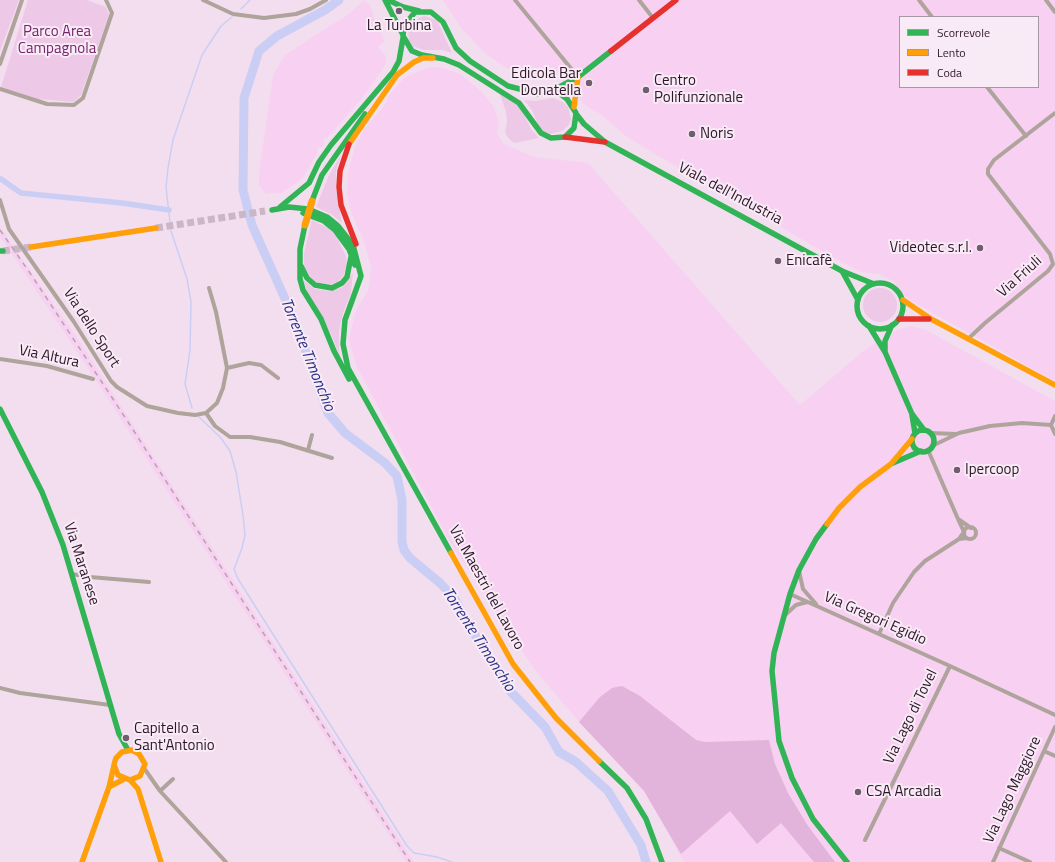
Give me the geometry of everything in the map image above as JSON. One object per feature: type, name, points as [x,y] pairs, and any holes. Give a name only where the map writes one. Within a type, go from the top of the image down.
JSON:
[{"type":"main road","name":"Viale dell'Industria","points":[[385,0],[412,50],[422,56],[447,60],[459,65],[517,101],[523,107],[535,127],[544,135],[551,138],[565,137],[605,142]]},
{"type":"main road","points":[[388,0],[403,7],[431,12],[440,18],[461,54],[496,79],[526,92],[539,94],[552,91],[578,77],[604,59],[676,0]]},
{"type":"main road","points":[[353,299],[361,276],[360,255],[341,204],[339,187],[340,171],[350,144],[395,74],[399,61],[403,35],[409,18],[419,11]]},
{"type":"main road","points":[[271,210],[299,193],[309,183],[319,162],[331,145],[395,74],[423,58],[433,58]]},
{"type":"main road","points":[[381,429],[367,410],[344,371],[321,319],[303,290],[300,279],[299,262],[305,225],[322,175],[395,74]]},
{"type":"main road","points":[[565,137],[574,128],[578,77]]},
{"type":"main road","name":"Viale dell'Industria","points":[[552,91],[564,96],[584,124],[605,142],[842,270],[874,284],[880,283],[892,286],[903,300],[931,319],[970,338],[1055,385]]},
{"type":"main road","points":[[271,210],[289,207],[308,209],[327,217],[338,226],[352,245],[357,256],[361,276]]},
{"type":"main road","points":[[271,210],[300,212],[324,221],[335,230],[349,249],[356,270],[353,299]]},
{"type":"main road","points":[[31,247],[156,228]]},
{"type":"main road","points":[[299,262],[307,278],[315,285],[332,288],[342,284],[347,277],[351,261],[349,249]]},
{"type":"main road","points":[[842,270],[858,300],[858,312],[864,322],[869,326],[884,352],[912,414],[934,440],[930,448],[891,464],[857,490],[839,508],[816,539],[799,570],[783,617],[774,653],[772,671],[779,741],[792,778],[813,819],[829,842],[847,862]]},
{"type":"main road","points":[[858,300],[867,287],[874,284]]},
{"type":"main road","name":"Via Maestri del Lavoro","points":[[353,299],[348,310],[343,332],[345,357],[355,382],[513,664],[556,718],[627,788],[646,819],[662,862]]},
{"type":"main road","points":[[884,352],[885,341],[892,326],[899,319],[903,310],[903,300]]},
{"type":"main road","name":"Viale dell'Industria","points":[[899,319],[931,319]]},
{"type":"main road","points":[[869,326],[880,329],[892,326]]},
{"type":"main road","name":"Via Maranese","points":[[0,409],[42,492],[72,574],[125,751]]},
{"type":"main road","points":[[912,414],[915,448],[921,451]]},
{"type":"main road","points":[[891,464],[913,436],[927,431]]},
{"type":"main road","points":[[82,862],[109,787],[116,758],[125,751],[139,754],[144,760],[142,773],[136,786]]},
{"type":"main road","points":[[114,765],[118,775],[136,786],[161,862]]},
{"type":"main road","points":[[109,787],[142,773]]},
{"type":"street","points":[[0,64],[22,0]]},
{"type":"street","points":[[0,89],[47,104],[74,104],[83,98],[112,13],[106,0]]},
{"type":"street","points":[[203,0],[233,14],[264,18],[296,14],[314,8],[326,0]]},
{"type":"street","points":[[515,0],[578,77]]},
{"type":"street","points":[[639,0],[653,18]]},
{"type":"street","points":[[919,0],[931,16]]},
{"type":"street","points":[[1046,0],[1055,12]]},
{"type":"street","points":[[988,88],[1026,136],[1055,113]]},
{"type":"street","name":"Via Friuli","points":[[970,338],[984,323],[1048,271],[1053,264],[1050,254],[988,174],[988,169],[994,160],[1026,136]]},
{"type":"street","name":"Via dello Sport","points":[[0,200],[9,229],[74,322],[111,381],[121,390],[147,406],[178,413],[195,415],[203,413]]},
{"type":"street","points":[[210,288],[227,368],[223,388],[217,403],[203,413],[215,426],[230,436],[262,438],[332,458]]},
{"type":"street","name":"Via Altura","points":[[0,360],[47,366],[93,379]]},
{"type":"street","points":[[227,368],[249,363],[261,365],[278,378]]},
{"type":"street","points":[[1055,416],[1051,425],[1055,434]]},
{"type":"street","points":[[967,538],[930,448],[959,434],[990,426],[1022,423],[1051,425]]},
{"type":"street","points":[[927,431],[959,434]]},
{"type":"street","points":[[308,450],[312,435]]},
{"type":"street","points":[[958,519],[975,531],[973,538],[959,539]]},
{"type":"street","points":[[879,634],[893,603],[914,572],[925,561],[959,539],[966,529],[971,528]]},
{"type":"street","points":[[799,570],[802,589],[820,607]]},
{"type":"street","points":[[72,574],[149,582]]},
{"type":"street","name":"Via Gregori Egidio","points":[[790,594],[950,666]]},
{"type":"street","points":[[783,617],[796,605],[807,602]]},
{"type":"street","name":"Via Lago di Tovel","points":[[865,840],[950,666],[1055,715]]},
{"type":"street","points":[[0,688],[110,705]]},
{"type":"street","name":"Via Lago Maggiore","points":[[993,862],[1055,727]]},
{"type":"street","points":[[1044,751],[1055,756]]},
{"type":"street","points":[[142,773],[149,777],[160,791],[226,862]]},
{"type":"street","points":[[160,791],[173,778]]},
{"type":"street","points":[[999,848],[1030,862]]},
{"type":"shaded area","points":[[364,0],[370,5],[374,16],[373,17],[385,41],[378,47],[386,56],[386,64],[366,93],[327,138],[324,138],[323,147],[318,147],[317,154],[302,179],[281,193],[266,194],[259,185],[259,174],[273,75],[285,55],[350,13]]},
{"type":"shaded area","points":[[443,0],[1055,0],[1055,381],[913,302],[903,295],[893,281],[879,274],[860,272],[650,151],[624,135],[602,115],[586,106],[557,75],[542,76],[508,69],[486,54],[461,28]]},
{"type":"shaded area","points":[[438,67],[459,73],[482,92],[494,107],[499,123],[497,133],[504,144],[534,157],[588,163],[800,405],[867,348],[898,330],[910,326],[926,330],[1055,401],[1055,862],[684,862],[644,791],[575,717],[537,673],[450,542],[356,365],[349,340],[355,313],[368,290],[371,268],[365,244],[352,214],[347,194],[348,173],[355,147],[363,131],[384,106],[390,94],[405,77],[427,68]]},
{"type":"shaded area","points":[[0,227],[80,342],[414,862],[406,862],[101,388],[0,236]]},
{"type":"shaded area","points":[[622,686],[640,696],[696,740],[705,742],[769,740],[775,764],[788,793],[808,826],[835,862],[814,862],[781,823],[757,844],[730,811],[681,854],[644,791],[579,722],[600,697],[612,688]]},
{"type":"green space","points":[[0,0],[19,0],[0,51]]},
{"type":"green space","name":"Parco Area Campagnola","points":[[28,0],[87,0],[106,7],[109,15],[81,95],[74,102],[26,98],[1,87]]},
{"type":"green space","points":[[424,16],[437,20],[452,53],[443,50],[423,50],[413,46],[409,41],[408,28],[412,22]]},
{"type":"green space","points":[[499,92],[513,101],[522,111],[531,129],[539,138],[515,143],[510,140],[505,133],[507,122],[506,112]]},
{"type":"green space","points":[[553,98],[563,102],[568,107],[571,119],[568,126],[562,131],[550,134],[543,131],[539,127],[532,110],[524,100],[534,101]]},
{"type":"green space","points":[[341,155],[336,171],[336,189],[342,223],[331,214],[316,207],[329,175]]},
{"type":"green space","points":[[312,220],[328,228],[336,236],[346,256],[347,266],[343,276],[338,282],[330,285],[314,281],[307,273],[304,265],[304,253]]},
{"type":"green space","points":[[353,273],[351,293],[343,313],[339,331],[339,350],[342,362],[331,334],[309,296],[303,280],[315,289],[330,291],[343,287]]},
{"type":"green space","points":[[877,288],[883,288],[887,289],[894,295],[897,305],[896,312],[890,319],[883,322],[877,322],[873,321],[866,315],[863,308],[863,302],[864,298],[870,291]]},
{"type":"waterway","points":[[241,9],[250,0]]},
{"type":"waterway","name":"Torrente Timonchio","points":[[339,0],[325,10],[277,36],[259,51],[244,98],[243,190],[252,225],[295,321],[328,413],[345,433],[385,463],[397,476],[402,500],[402,542],[404,550],[410,558],[440,583],[455,599],[465,619],[511,692],[545,727],[559,752],[576,762],[608,791],[641,845],[646,862]]},
{"type":"waterway","points":[[192,408],[185,384],[190,350],[191,302],[187,279],[171,231],[166,187],[173,140],[202,55],[221,26],[232,17]]},
{"type":"waterway","points":[[1,179],[21,193],[122,203],[169,210]]},
{"type":"waterway","points":[[199,417],[221,438],[230,451],[236,472],[245,535],[234,569],[238,579],[407,846],[414,853],[437,857],[452,862]]},
{"type":"tunnel","points":[[156,228],[265,211]]},
{"type":"tunnel","points":[[3,251],[31,247]]},
{"type":"railway","points":[[0,230],[130,425],[410,862]]},
{"type":"traffic: fast","points":[[385,0],[402,33]]},
{"type":"traffic: fast","points":[[388,0],[403,7],[419,11]]},
{"type":"traffic: fast","points":[[552,91],[559,93],[567,99],[576,113],[574,128],[565,137],[551,138],[541,133],[519,103],[459,65],[444,59],[422,55],[412,51],[403,36],[404,26],[415,12],[431,12],[443,22],[456,48],[470,61],[508,86],[539,94],[552,91],[578,77],[611,51]]},
{"type":"traffic: fast","points":[[280,207],[309,183],[319,162],[331,145],[393,72],[399,61],[403,38]]},
{"type":"traffic: fast","points":[[312,201],[322,175],[365,114]]},
{"type":"traffic: fast","points":[[577,115],[584,124],[605,142],[842,271],[874,284]]},
{"type":"traffic: fast","points":[[272,210],[289,207],[308,209],[327,217],[338,226],[353,245],[361,276],[345,320],[343,344],[348,368],[451,553]]},
{"type":"traffic: fast","points":[[303,213],[324,221],[335,230],[349,249],[355,265]]},
{"type":"traffic: fast","points":[[305,225],[300,249],[300,279],[303,290],[321,319],[334,351],[349,379]]},
{"type":"traffic: fast","points":[[301,266],[307,278],[315,285],[332,288],[342,283],[347,277],[351,257]]},
{"type":"traffic: fast","points":[[842,271],[858,300]]},
{"type":"traffic: fast","points":[[880,283],[893,287],[899,293],[903,306],[899,319],[893,325],[880,329],[867,325],[861,319],[857,306],[861,293],[867,287],[880,283]]},
{"type":"traffic: fast","points":[[885,352],[885,341],[892,325]]},
{"type":"traffic: fast","points":[[869,326],[885,352],[912,414],[924,430]]},
{"type":"traffic: fast","points":[[0,409],[42,492],[63,545],[119,734],[128,750]]},
{"type":"traffic: fast","points":[[912,415],[915,433]]},
{"type":"traffic: fast","points":[[923,430],[931,433],[934,441],[931,449],[923,452],[915,449],[912,441],[915,433],[923,430]]},
{"type":"traffic: fast","points":[[893,463],[921,451]]},
{"type":"traffic: fast","points":[[827,524],[816,539],[799,570],[790,594],[774,653],[772,671],[779,741],[792,778],[813,819],[847,862]]},
{"type":"traffic: fast","points":[[599,761],[627,788],[646,819],[662,862]]},
{"type":"traffic: slow","points":[[349,144],[397,75],[414,62],[423,58],[433,58]]},
{"type":"traffic: slow","points":[[574,107],[578,77]]},
{"type":"traffic: slow","points":[[305,225],[312,201]]},
{"type":"traffic: slow","points":[[31,247],[156,228]]},
{"type":"traffic: slow","points":[[903,300],[931,319],[1055,385]]},
{"type":"traffic: slow","points":[[827,524],[839,508],[860,487],[891,464],[912,439]]},
{"type":"traffic: slow","points":[[451,553],[513,664],[556,718],[599,761]]},
{"type":"traffic: slow","points":[[82,862],[109,787],[115,761],[116,758],[122,752],[132,750],[139,754],[145,764],[140,776],[130,780],[118,775],[114,765]]},
{"type":"traffic: slow","points":[[109,787],[124,779]]},
{"type":"traffic: slow","points":[[130,780],[138,789],[161,862]]},
{"type":"traffic: jam","points":[[611,51],[676,0]]},
{"type":"traffic: jam","points":[[565,137],[605,142]]},
{"type":"traffic: jam","points":[[349,144],[340,171],[339,187],[341,205],[356,244]]},
{"type":"traffic: jam","points":[[899,319],[929,319]]},
{"type":"place","name":"La Turbina","points":[[399,11]]},
{"type":"place","name":"Edicola Bar Donatella","points":[[589,83]]},
{"type":"place","name":"Centro Polifunzionale","points":[[646,90]]},
{"type":"place","name":"Noris","points":[[692,134]]},
{"type":"place","name":"Videotec s.r.l.","points":[[980,248]]},
{"type":"place","name":"Enicafè","points":[[778,261]]},
{"type":"place","name":"Ipercoop","points":[[957,470]]},
{"type":"place","name":"Capitello a Sant'Antonio","points":[[126,738]]},
{"type":"place","name":"CSA Arcadia","points":[[858,792]]}]
